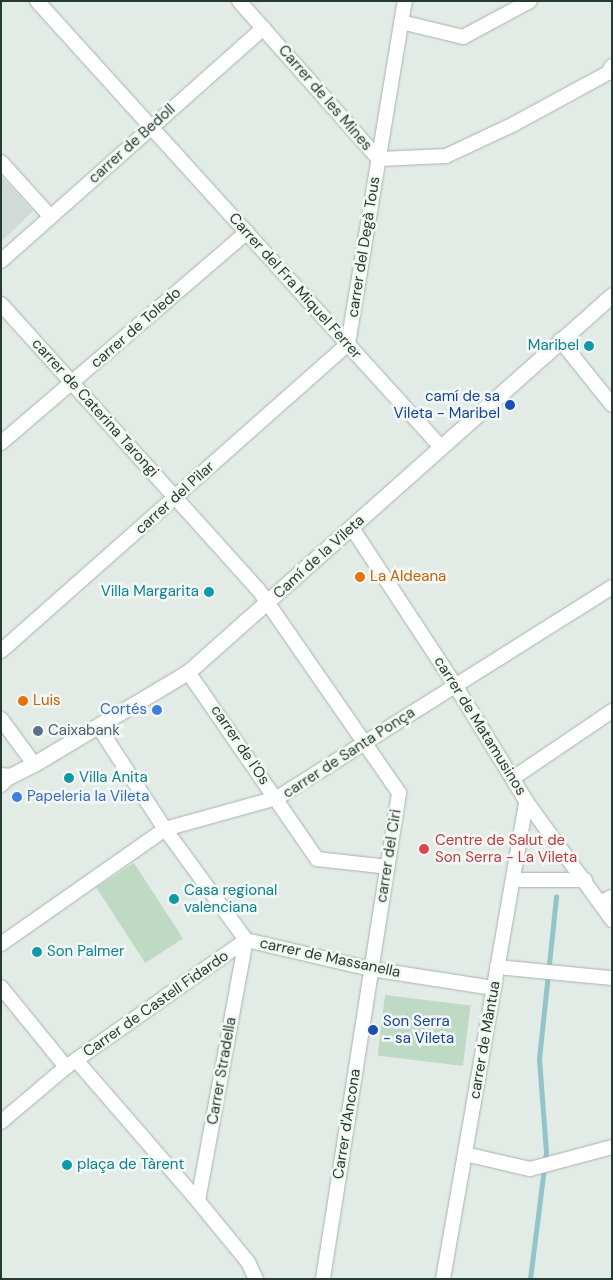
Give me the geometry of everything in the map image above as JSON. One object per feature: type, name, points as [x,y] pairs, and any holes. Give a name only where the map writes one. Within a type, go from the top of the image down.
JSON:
[{"type":"street","points":[[38,1],[151,126]]},
{"type":"street","name":"Carrer de les Mines","points":[[239,1],[379,159],[446,156],[514,124],[608,74],[612,66]]},
{"type":"street","name":"carrer del Degà Tous","points":[[348,344],[405,1]]},
{"type":"street","points":[[401,22],[463,37],[530,1]]},
{"type":"street","name":"carrer de Bedoll","points":[[1,261],[263,28]]},
{"type":"street","name":"Carrer del Fra Miquel Ferrer","points":[[151,126],[440,446]]},
{"type":"street","points":[[1,162],[50,216]]},
{"type":"street","name":"carrer de Toledo","points":[[1,443],[247,232]]},
{"type":"street","name":"Camí de la Vileta","points":[[4,779],[34,764],[188,672],[268,603],[440,446],[612,295]]},
{"type":"street","name":"carrer de Caterina Tarongi","points":[[1,304],[74,382],[268,603]]},
{"type":"street","points":[[560,340],[612,405]]},
{"type":"street","name":"carrer del Pilar","points":[[1,651],[348,344]]},
{"type":"street","name":"carrer de Matamusinos","points":[[352,528],[455,685],[526,801],[585,880],[606,900],[612,920]]},
{"type":"street","name":"carrer de Santa Ponça","points":[[1,944],[165,829],[277,798],[612,587]]},
{"type":"street","name":"carrer del Ciri","points":[[268,603],[399,793],[372,969]]},
{"type":"street","name":"carrer de l'Os","points":[[188,672],[277,798],[316,859],[388,867]]},
{"type":"street","points":[[513,778],[612,711]]},
{"type":"street","points":[[1,718],[34,764]]},
{"type":"street","name":"carrer de Massanella","points":[[98,726],[165,829],[246,940],[372,969],[494,988]]},
{"type":"street","name":"carrer de Màntua","points":[[443,1279],[526,801]]},
{"type":"street","points":[[513,880],[585,880]]},
{"type":"street","name":"Carrer de Castell Fidardo","points":[[1,1122],[71,1064],[246,940]]},
{"type":"street","name":"Carrer Stradella","points":[[198,1201],[246,940]]},
{"type":"street","points":[[497,967],[612,978]]},
{"type":"street","name":"Carrer d'Ancona","points":[[323,1279],[372,969]]},
{"type":"street","points":[[1,987],[198,1201],[248,1262],[256,1279]]},
{"type":"street","points":[[465,1154],[534,1168],[612,1147]]},
{"type":"shaded area","points":[[1,176],[33,211],[1,242]]},
{"type":"green space","points":[[134,863],[183,938],[145,963],[96,888]]},
{"type":"green space","points":[[385,995],[470,1005],[463,1066],[378,1056]]},
{"type":"waterway","points":[[530,1279],[546,1152],[539,1059],[556,897]]},
{"type":"place","name":"Maribel","points":[[589,346]]},
{"type":"place","name":"camí de sa Vileta - Maribel","points":[[510,405]]},
{"type":"place","name":"La Aldeana","points":[[360,577]]},
{"type":"place","name":"Villa Margarita","points":[[209,592]]},
{"type":"place","name":"Luis","points":[[23,701]]},
{"type":"place","name":"Cortés","points":[[157,710]]},
{"type":"place","name":"Caixabank","points":[[38,731]]},
{"type":"place","name":"Villa Anita","points":[[69,778]]},
{"type":"place","name":"Papeleria la Vileta","points":[[17,797]]},
{"type":"place","name":"Centre de Salut de Son Serra - La Vileta","points":[[424,849]]},
{"type":"place","name":"Casa regional valenciana","points":[[174,899]]},
{"type":"place","name":"Son Palmer","points":[[37,952]]},
{"type":"place","name":"Son Serra - sa Vileta","points":[[373,1030]]},
{"type":"place","name":"plaça de Tàrent","points":[[67,1165]]}]
